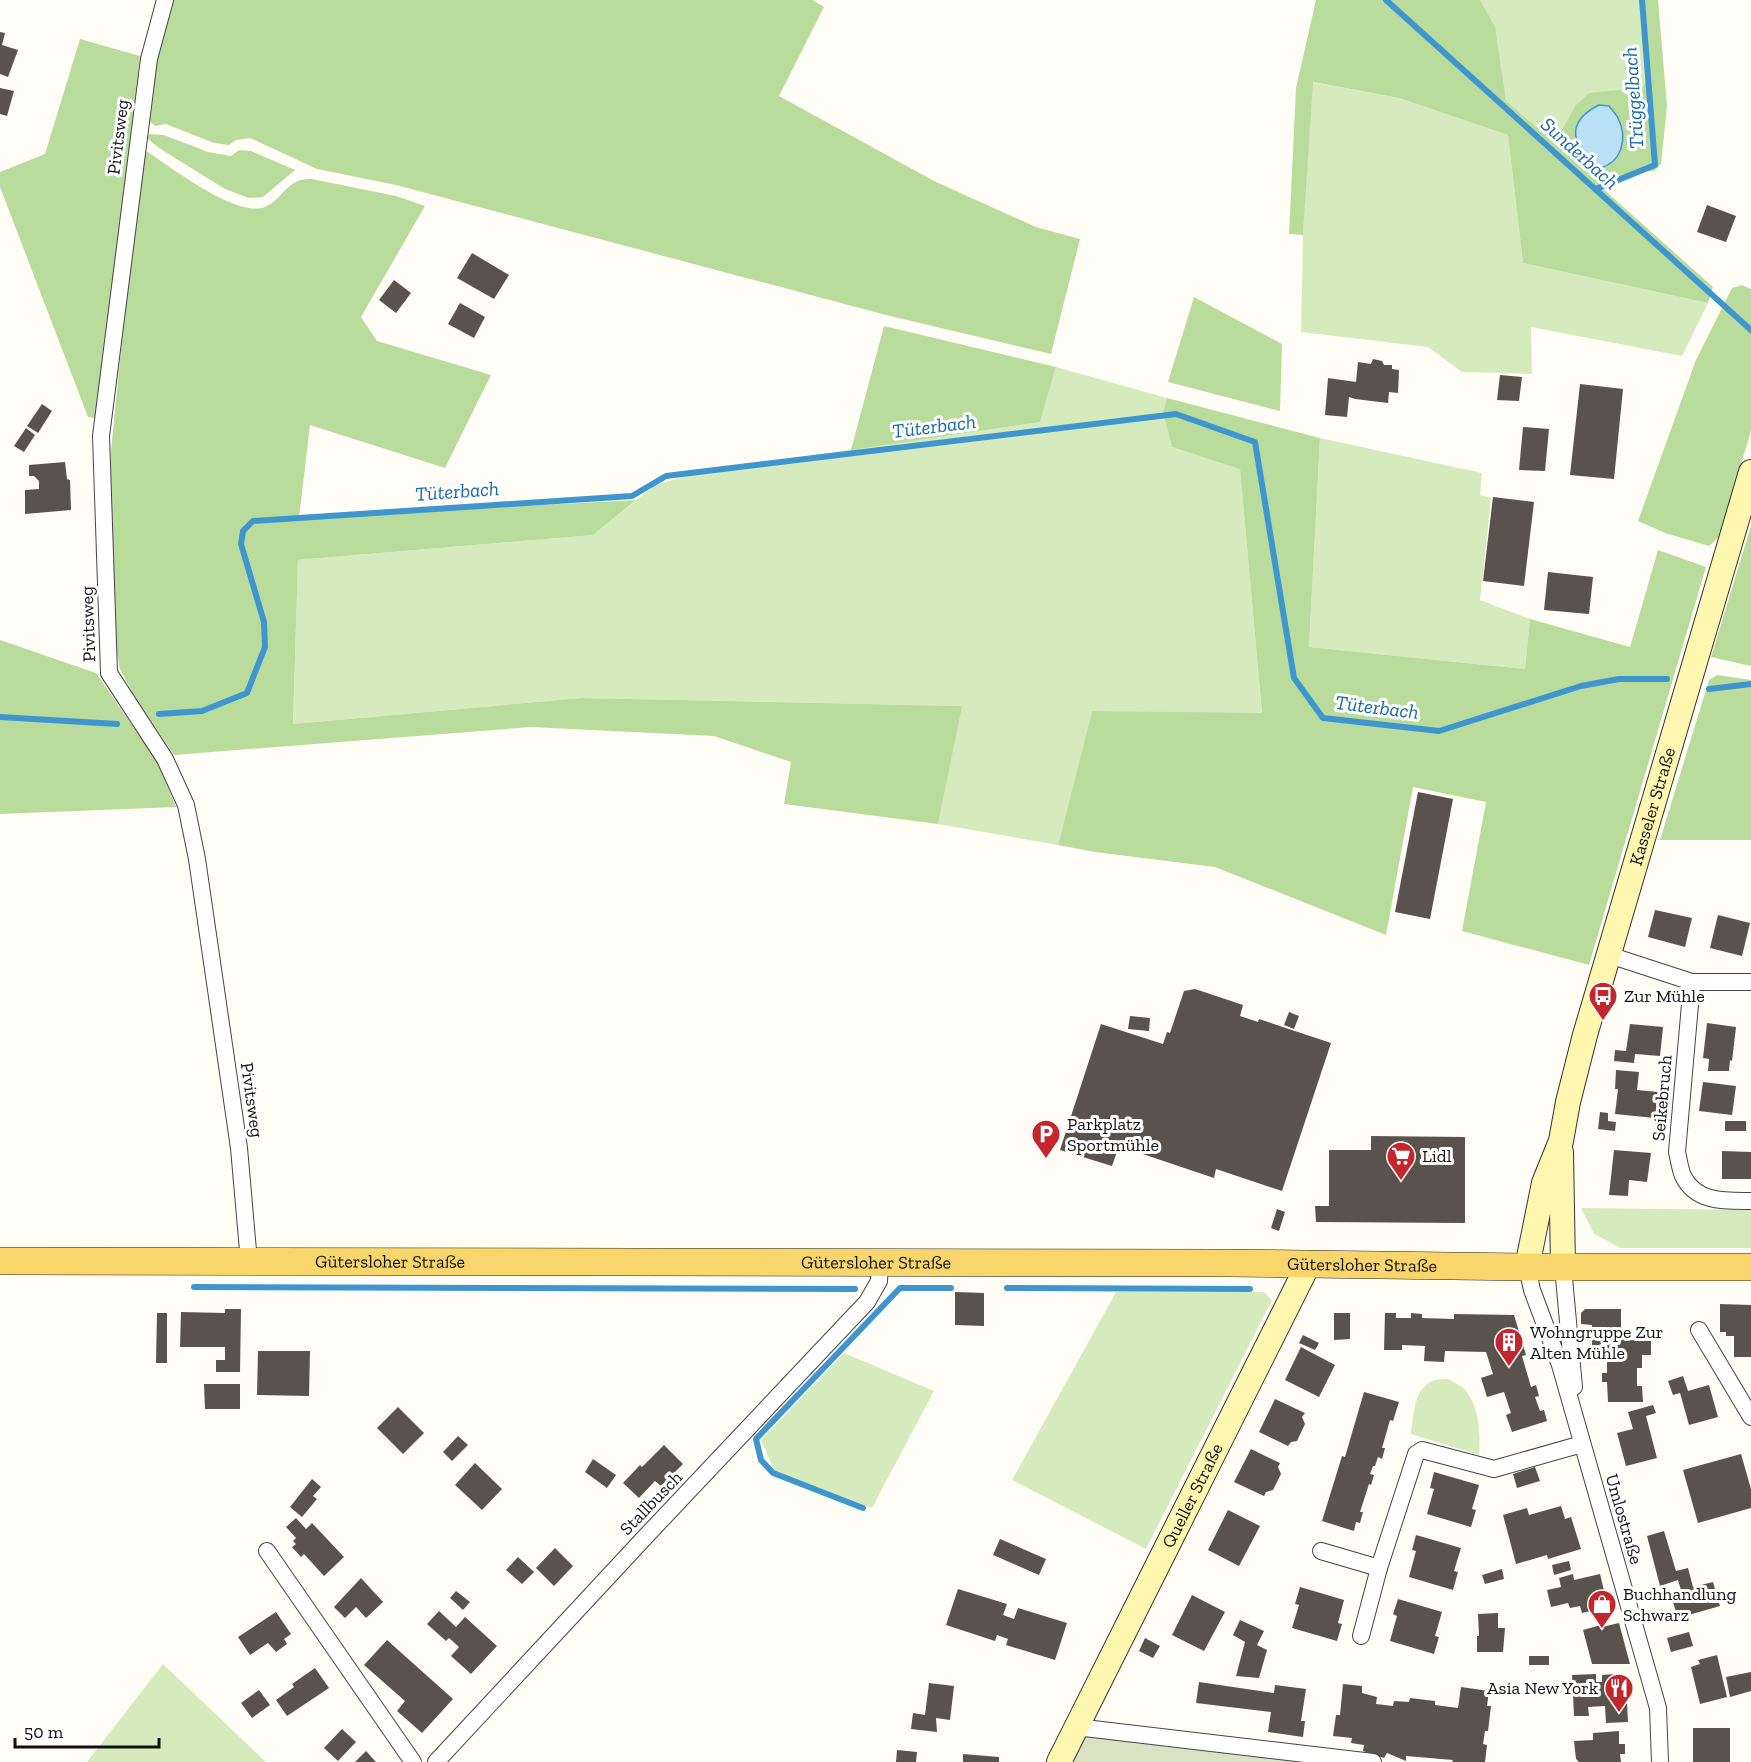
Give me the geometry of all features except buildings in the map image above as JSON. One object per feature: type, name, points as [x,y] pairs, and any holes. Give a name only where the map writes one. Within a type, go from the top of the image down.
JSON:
[{"type":"main road","name":"Gütersloher Straße","points":[[0,1262],[1309,1263],[1527,1267],[1751,1267]]},
{"type":"street","name":"Pivitsweg","points":[[165,0],[149,59],[101,436],[109,673],[165,759],[186,805],[197,859],[240,1148],[249,1262]]},
{"type":"street","name":"Kasseler Straße","points":[[1527,1267],[1545,1183],[1561,1141],[1577,1068],[1751,472]]},
{"type":"street","points":[[1609,955],[1692,982],[1751,982]]},
{"type":"street","name":"Seikebruch","points":[[1692,982],[1677,1152],[1683,1177],[1697,1193],[1716,1201],[1751,1201]]},
{"type":"street","name":"Kasseler Straße","points":[[1561,1141],[1563,1267]]},
{"type":"street","name":"Queller Straße","points":[[1059,1762],[1309,1263]]},
{"type":"street","name":"Stallbusch","points":[[436,1762],[647,1534],[867,1302],[879,1281],[880,1264]]},
{"type":"street","name":"Umlostraße","points":[[1527,1267],[1532,1290],[1560,1365],[1658,1708],[1660,1762]]},
{"type":"street","name":"Umlostraße","points":[[1563,1267],[1578,1427]]},
{"type":"street","points":[[1699,1330],[1751,1417]]},
{"type":"street","points":[[1361,1636],[1379,1568],[1412,1460],[1416,1454],[1422,1450],[1494,1469],[1582,1444]]},
{"type":"street","points":[[267,1551],[413,1762]]},
{"type":"street","points":[[1321,1551],[1379,1568]]},
{"type":"street","points":[[1076,1727],[1372,1762]]},
{"type":"green space","points":[[174,0],[813,0],[824,7],[779,96],[934,181],[1036,227],[1080,239],[1051,354],[886,315],[396,185],[317,169],[250,138],[236,140],[229,145],[214,143],[166,124],[155,126],[149,121],[157,59]]},
{"type":"green space","points":[[1316,0],[1480,0],[1495,27],[1506,101],[1555,143],[1575,106],[1589,93],[1619,90],[1633,99],[1650,76],[1640,0],[1658,0],[1667,106],[1661,164],[1654,171],[1631,172],[1601,187],[1713,287],[1708,303],[1523,263],[1508,135],[1399,98],[1313,82],[1303,235],[1289,234],[1296,88]]},
{"type":"green space","points":[[1480,0],[1640,0],[1650,76],[1633,99],[1575,106],[1555,144],[1506,101]]},
{"type":"green space","points":[[80,39],[140,56],[98,419],[88,417],[0,187],[0,172],[45,154]]},
{"type":"green space","points":[[1312,82],[1399,98],[1508,135],[1523,263],[1708,303],[1682,356],[1531,327],[1532,374],[1462,372],[1428,347],[1301,332],[1303,235]]},
{"type":"green space","points":[[149,134],[164,135],[208,152],[231,156],[239,150],[251,151],[295,170],[263,197],[249,198],[225,189],[159,148],[147,138]]},
{"type":"green space","points":[[146,151],[204,189],[238,205],[253,208],[270,205],[293,183],[310,179],[396,196],[425,206],[361,317],[377,341],[491,375],[445,468],[310,425],[299,518],[636,500],[593,535],[298,560],[293,724],[581,698],[962,706],[938,824],[784,804],[791,762],[714,736],[531,727],[174,755],[132,692],[120,669],[116,647],[109,472],[140,154]]},
{"type":"green space","points":[[1742,285],[1751,289],[1751,431],[1719,537],[1709,546],[1665,533],[1638,521],[1696,360],[1732,288]]},
{"type":"green space","points":[[1194,297],[1282,344],[1280,411],[1168,382]]},
{"type":"green space","points":[[884,326],[1056,367],[1040,422],[851,450]]},
{"type":"green space","points":[[1056,367],[1167,398],[1163,413],[1172,447],[1240,468],[1262,714],[1092,711],[1058,845],[938,824],[961,706],[581,698],[293,724],[298,560],[593,535],[655,485],[704,471],[1040,422]]},
{"type":"green space","points":[[1167,398],[1320,438],[1309,647],[1525,669],[1530,619],[1630,647],[1658,550],[1706,567],[1589,965],[1462,931],[1486,802],[1413,787],[1386,935],[1215,867],[1058,845],[1092,711],[1262,713],[1240,469],[1172,447],[1163,413]]},
{"type":"green space","points":[[1320,438],[1482,473],[1480,495],[1491,498],[1480,600],[1530,619],[1525,669],[1309,647]]},
{"type":"green space","points":[[1751,526],[1751,666],[1711,657]]},
{"type":"green space","points":[[0,640],[96,673],[158,763],[176,807],[0,814]]},
{"type":"green space","points":[[1717,675],[1751,680],[1751,840],[1660,840],[1709,680]]},
{"type":"green space","points":[[1581,1208],[1751,1210],[1751,1248],[1620,1248],[1594,1234]]},
{"type":"green space","points":[[1116,1292],[1264,1292],[1272,1300],[1146,1549],[1012,1480]]},
{"type":"green space","points":[[844,1353],[934,1391],[872,1508],[775,1472],[761,1440]]},
{"type":"green space","points":[[1449,1379],[1462,1387],[1472,1401],[1478,1419],[1479,1455],[1411,1434],[1414,1410],[1422,1389],[1435,1380]]},
{"type":"green space","points":[[163,1664],[266,1762],[87,1762]]},
{"type":"green space","points":[[1086,1733],[1312,1762],[1072,1762]]},
{"type":"water","points":[[1599,105],[1609,106],[1618,118],[1622,141],[1621,149],[1613,161],[1599,168],[1578,144],[1576,127],[1580,119]]},
{"type":"waterway","name":"Sunderbach","points":[[1386,0],[1751,330]]},
{"type":"waterway","name":"Trüggelbach","points":[[1596,189],[1655,165],[1642,0]]},
{"type":"waterway","name":"Tüterbach","points":[[159,714],[202,711],[247,693],[265,647],[264,622],[241,544],[243,531],[253,521],[632,496],[666,476],[1176,414],[1255,442],[1294,678],[1323,718],[1439,731],[1581,686],[1619,679],[1667,679]]},
{"type":"waterway","name":"Tüterbach","points":[[1709,689],[1751,684]]},
{"type":"waterway","name":"Tüterbach","points":[[0,717],[117,724]]},
{"type":"waterway","points":[[194,1287],[855,1289]]},
{"type":"waterway","points":[[863,1508],[773,1473],[761,1460],[756,1439],[900,1288],[951,1288]]},
{"type":"waterway","points":[[1007,1288],[1250,1289]]},
{"type":"place","name":"Zur Mühle","points":[[1603,1022]]},
{"type":"place","name":"Parkplatz Sportmühle","points":[[1046,1160]]},
{"type":"place","name":"Lidl","points":[[1401,1182]]},
{"type":"place","name":"Wohngruppe Zur Alten Mühle","points":[[1509,1368]]},
{"type":"place","name":"Buchhandlung Schwarz","points":[[1602,1630]]},
{"type":"place","name":"Asia New York","points":[[1619,1714]]}]
